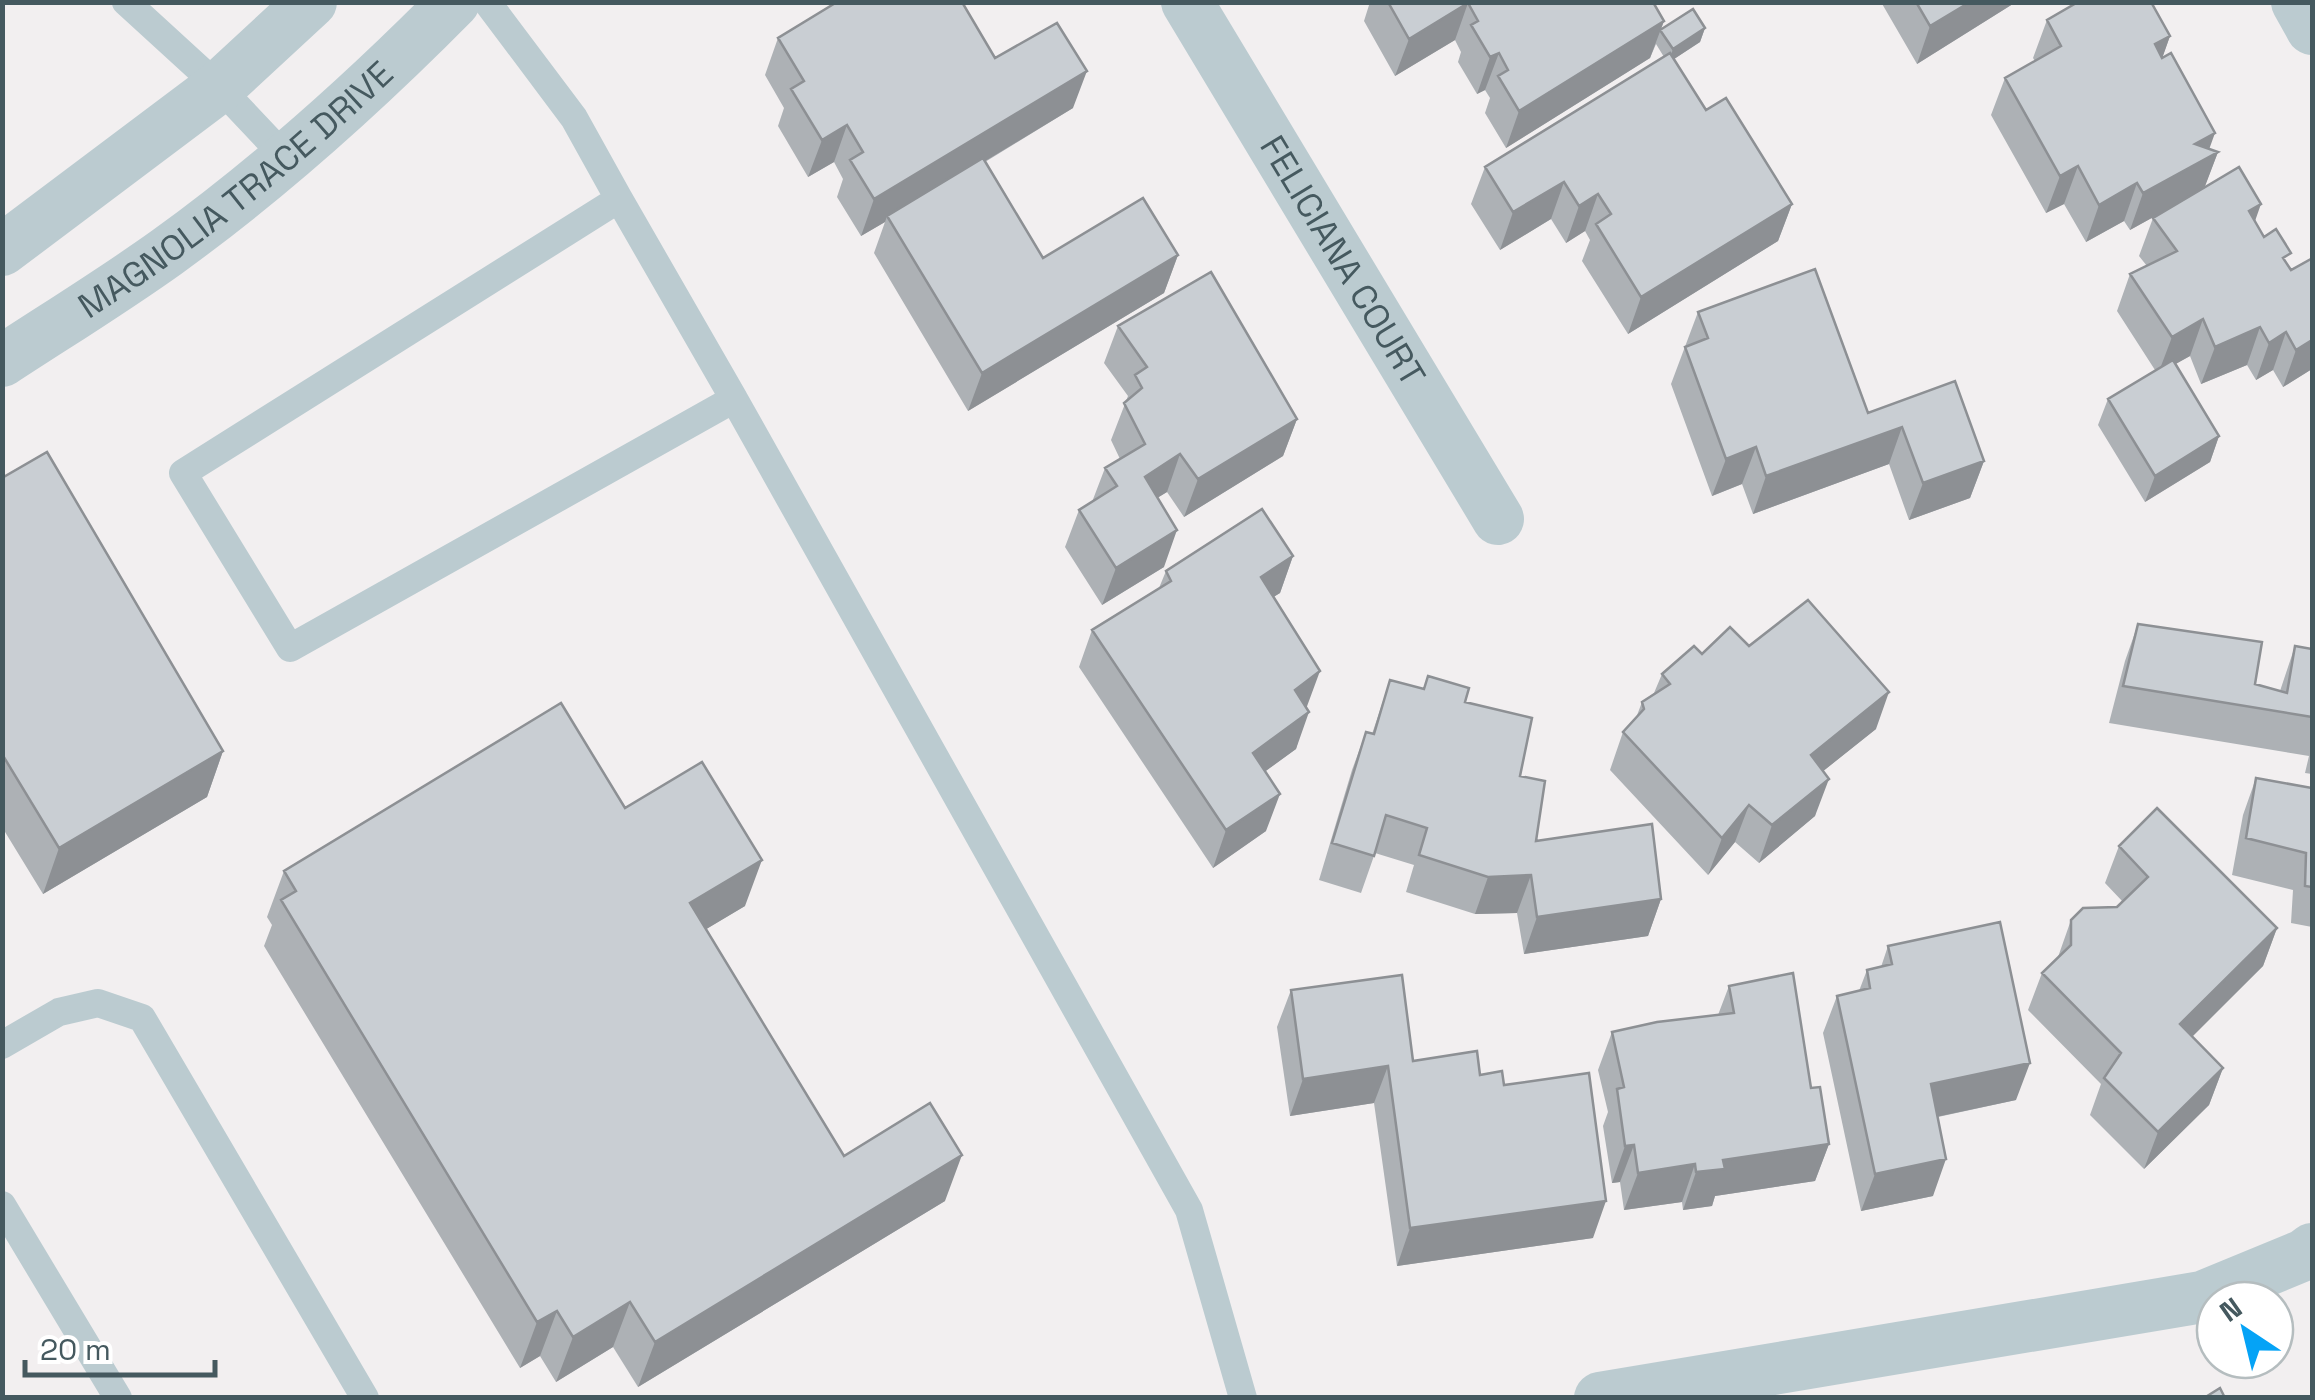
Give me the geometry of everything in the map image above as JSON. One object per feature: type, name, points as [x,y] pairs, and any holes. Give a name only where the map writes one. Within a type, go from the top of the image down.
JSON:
[{"type":"street","points":[[2,250],[219,87],[311,2]]},
{"type":"street","name":"MAGNOLIA TRACE DRIVE","points":[[2,361],[166,252],[287,159],[367,90],[454,2]]},
{"type":"street","name":"FELICIANA COURT","points":[[1187,2],[1498,519]]},
{"type":"street","points":[[2296,2],[2312,29]]},
{"type":"street","points":[[1600,1398],[2202,1297],[2312,1249]]},
{"type":"lane","points":[[126,2],[219,87],[287,159]]},
{"type":"lane","points":[[488,2],[574,118],[1189,1210],[1244,1398]]},
{"type":"lane","points":[[618,199],[183,473],[290,648],[734,399]]},
{"type":"lane","points":[[2,1046],[58,1012],[98,1003],[142,1018],[365,1398]]},
{"type":"lane","points":[[2,1204],[118,1398]]},
{"type":"building","points":[[837,2],[962,2],[995,58],[1057,23],[1087,71],[874,199],[850,160],[863,152],[847,125],[822,140],[791,89],[804,81],[778,38]]},
{"type":"building","points":[[1388,2],[1653,2],[1664,21],[1519,111],[1498,76],[1508,70],[1499,53],[1490,57],[1471,25],[1478,21],[1468,3],[1409,39]]},
{"type":"building","points":[[1916,2],[1970,2],[1930,26]]},
{"type":"building","points":[[2078,2],[2151,2],[2170,36],[2155,44],[2162,58],[2171,53],[2215,133],[2195,144],[2218,152],[2143,193],[2137,183],[2099,205],[2078,166],[2060,176],[2005,78],[2061,46],[2047,20]]},
{"type":"building","points":[[1693,9],[1705,28],[1673,49],[1660,30]]},
{"type":"building","points":[[1670,53],[1706,110],[1726,98],[1792,204],[1641,297],[1596,224],[1611,214],[1598,194],[1579,206],[1564,182],[1513,212],[1485,167]]},
{"type":"building","points":[[983,158],[1043,258],[1143,198],[1178,255],[982,373],[887,216]]},
{"type":"building","points":[[2239,167],[2261,204],[2249,211],[2264,237],[2276,229],[2291,253],[2283,258],[2291,270],[2312,261],[2312,340],[2296,350],[2286,332],[2269,343],[2260,327],[2215,347],[2203,319],[2172,337],[2130,274],[2177,251],[2153,218]]},
{"type":"building","points":[[1815,269],[1868,413],[1955,381],[1984,461],[1923,483],[1902,427],[1766,476],[1756,447],[1726,459],[1685,347],[1708,338],[1698,312]]},
{"type":"building","points":[[1211,272],[1297,419],[1198,479],[1180,454],[1145,477],[1177,530],[1116,568],[1079,510],[1117,486],[1105,468],[1145,444],[1124,403],[1142,388],[1135,375],[1147,367],[1118,326]]},
{"type":"building","points":[[2173,360],[2219,436],[2155,476],[2108,399]]},
{"type":"building","points":[[47,452],[223,751],[59,848],[2,754],[2,478]]},
{"type":"building","points":[[1262,509],[1293,556],[1261,577],[1320,671],[1295,690],[1309,712],[1253,753],[1280,794],[1226,830],[1092,630],[1171,581],[1166,571]]},
{"type":"building","points":[[1808,600],[1889,692],[1811,755],[1829,779],[1772,825],[1749,805],[1722,838],[1623,732],[1644,709],[1642,702],[1670,684],[1662,674],[1694,646],[1702,654],[1730,627],[1749,646]]},
{"type":"building","points":[[2138,624],[2262,642],[2255,684],[2287,693],[2295,646],[2312,649],[2312,717],[2123,686]]},
{"type":"building","points":[[1428,676],[1469,688],[1465,702],[1532,718],[1520,776],[1545,781],[1536,841],[1652,824],[1661,899],[1537,917],[1531,875],[1488,877],[1419,855],[1427,828],[1386,815],[1374,856],[1332,843],[1366,732],[1374,734],[1390,680],[1424,689]]},
{"type":"building","points":[[561,703],[625,808],[702,762],[762,860],[690,903],[844,1156],[930,1103],[962,1155],[655,1342],[630,1302],[573,1337],[557,1311],[537,1322],[281,900],[296,891],[284,871]]},
{"type":"building","points":[[2256,778],[2312,788],[2312,887],[2305,886],[2306,853],[2246,838]]},
{"type":"building","points":[[2157,808],[2277,928],[2180,1024],[2223,1068],[2158,1132],[2104,1078],[2121,1053],[2042,973],[2071,945],[2071,920],[2083,908],[2117,907],[2148,877],[2119,846]]},
{"type":"building","points":[[2000,922],[2030,1063],[1931,1084],[1946,1159],[1875,1174],[1837,996],[1870,988],[1867,970],[1892,964],[1888,946]]},
{"type":"building","points":[[1793,973],[1811,1088],[1820,1087],[1829,1144],[1723,1160],[1725,1169],[1696,1172],[1695,1164],[1638,1173],[1634,1145],[1625,1146],[1617,1089],[1624,1087],[1612,1032],[1734,1013],[1729,986]]},
{"type":"building","points":[[1402,975],[1413,1061],[1477,1051],[1480,1075],[1502,1071],[1504,1085],[1589,1073],[1606,1201],[1410,1228],[1388,1066],[1303,1079],[1291,990]]},
{"type":"building","points":[[2220,1388],[2225,1398],[2204,1398]]}]
